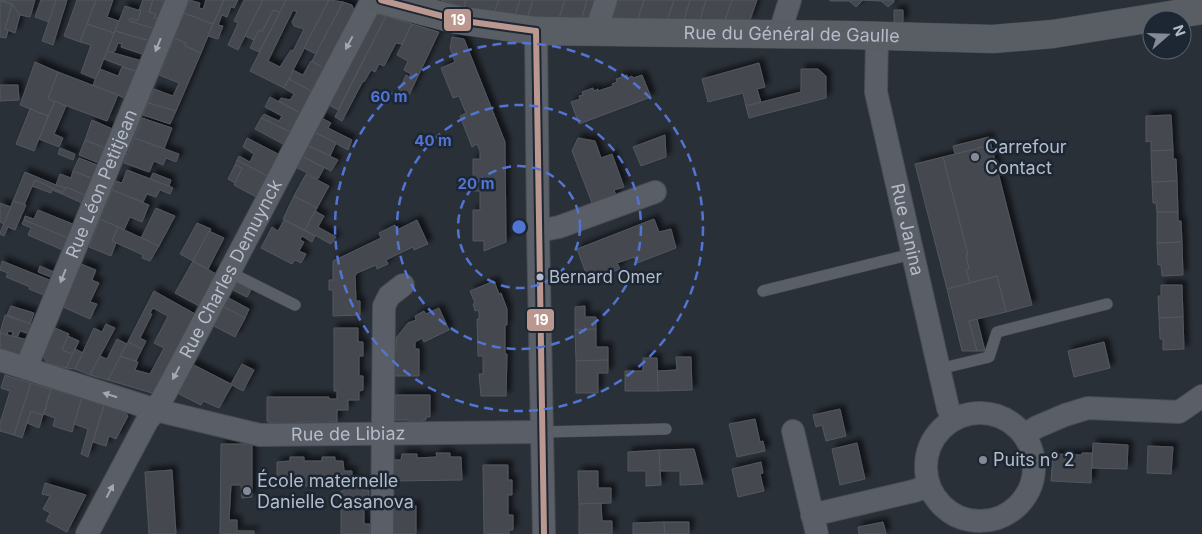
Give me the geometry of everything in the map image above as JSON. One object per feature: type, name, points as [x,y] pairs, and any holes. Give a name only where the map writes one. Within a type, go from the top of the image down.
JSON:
[{"type":"street","name":"Rue Léon Petitjean","points":[[26,368],[177,0]]},
{"type":"street","name":"Rue Charles Demuynck","points":[[88,534],[144,428],[156,410],[372,0]]},
{"type":"street","name":"Rue du Général de Gaulle","points":[[381,0],[457,20],[536,31],[993,39],[1053,34],[1202,10]]},
{"type":"street","points":[[596,31],[606,0]]},
{"type":"street","points":[[779,35],[790,0]]},
{"type":"street","points":[[536,31],[544,534]]},
{"type":"street","name":"Rue Janina","points":[[877,37],[876,92],[938,369],[953,420]]},
{"type":"street","points":[[538,231],[559,227],[656,192]]},
{"type":"street","points":[[382,534],[384,306],[389,296],[403,285]]},
{"type":"street","name":"Rue de Libiaz","points":[[0,360],[156,410],[260,435],[542,432]]},
{"type":"street","points":[[1024,435],[1065,415],[1088,408],[1179,412],[1202,396]]},
{"type":"street","points":[[978,413],[992,414],[1004,418],[1015,425],[1024,435],[1034,459],[1032,485],[1009,525],[995,520],[969,521],[956,516],[936,500],[928,486],[926,462],[928,450],[942,428],[953,420],[965,415],[978,413]]},
{"type":"street","points":[[792,432],[815,524],[928,486]]},
{"type":"lane","points":[[763,291],[912,254]]},
{"type":"lane","points":[[229,272],[295,305]]},
{"type":"lane","points":[[938,369],[989,357],[997,332],[1107,304]]},
{"type":"lane","points":[[542,432],[666,429]]},
{"type":"building","points":[[0,0],[35,0],[30,17],[20,15],[12,4]]},
{"type":"building","points":[[41,0],[56,0],[49,22],[35,17]]},
{"type":"building","points":[[56,0],[67,0],[53,45],[42,41]]},
{"type":"building","points":[[77,0],[96,0],[80,42],[64,36]]},
{"type":"building","points":[[96,0],[113,0],[107,17],[119,21],[114,33],[87,24]]},
{"type":"building","points":[[143,0],[153,0],[149,12],[156,14],[154,18],[159,19],[155,29],[129,21],[130,18],[137,21]]},
{"type":"building","points":[[153,0],[167,0],[159,19],[154,18],[156,14],[149,12]]},
{"type":"building","points":[[189,0],[200,3],[199,8],[203,9],[206,0],[224,0],[213,24],[184,13]]},
{"type":"building","points":[[224,0],[238,0],[234,8],[231,7],[227,17],[222,15],[218,25],[223,26],[218,39],[208,36]]},
{"type":"building","points":[[244,0],[263,0],[238,50],[228,45],[238,23],[234,21]]},
{"type":"building","points":[[263,0],[286,0],[280,12],[273,10],[262,32],[259,30],[254,40],[245,36]]},
{"type":"building","points":[[286,0],[329,0],[284,88],[250,71]],"holes":[[[293,10],[297,12],[292,22],[294,26],[304,29],[293,51],[291,50],[280,67],[268,61]]]},
{"type":"building","points":[[329,0],[343,2],[316,54],[304,48]]},
{"type":"building","points":[[441,0],[466,0],[464,7]]},
{"type":"building","points":[[466,0],[499,0],[494,13],[464,7]]},
{"type":"building","points":[[499,0],[520,0],[515,15],[494,13]]},
{"type":"building","points":[[520,0],[533,0],[528,16],[515,15]]},
{"type":"building","points":[[533,0],[565,0],[559,18],[528,16]]},
{"type":"building","points":[[565,0],[587,0],[582,18],[559,18]]},
{"type":"building","points":[[587,0],[599,0],[593,18],[582,18]]},
{"type":"building","points":[[611,0],[644,0],[638,19],[605,18]]},
{"type":"building","points":[[644,0],[674,0],[668,19],[638,19]]},
{"type":"building","points":[[674,0],[690,0],[684,20],[668,19]]},
{"type":"building","points":[[690,0],[706,0],[700,20],[684,20]]},
{"type":"building","points":[[706,0],[732,0],[725,20],[700,20]]},
{"type":"building","points":[[732,0],[757,0],[750,20],[725,20]]},
{"type":"building","points":[[830,0],[862,1],[856,7],[849,1]]},
{"type":"building","points":[[862,0],[894,0],[894,2],[888,7],[881,1]]},
{"type":"building","points":[[0,1],[12,4],[5,29],[8,31],[6,38],[0,37]]},
{"type":"building","points":[[343,2],[352,5],[355,13],[326,69],[312,61]]},
{"type":"building","points":[[12,4],[20,15],[15,33],[5,29]]},
{"type":"building","points":[[125,6],[141,11],[137,21],[130,18],[129,21],[155,29],[150,41],[115,31]]},
{"type":"building","points":[[273,10],[280,12],[259,52],[250,48],[259,30],[262,32]]},
{"type":"building","points":[[894,10],[903,10],[903,23],[894,22]]},
{"type":"building","points":[[372,12],[386,16],[338,110],[325,103]]},
{"type":"building","points":[[184,13],[213,24],[201,53],[185,46],[186,43],[174,38]]},
{"type":"building","points":[[386,16],[412,24],[402,44],[396,43],[384,66],[379,64],[375,72],[371,70],[363,81],[342,121],[335,117]]},
{"type":"building","points":[[87,24],[114,33],[96,79],[81,73],[91,45],[80,42]]},
{"type":"building","points":[[412,24],[439,32],[409,95],[399,90],[406,75],[409,77],[411,74],[404,70],[408,61],[397,55]]},
{"type":"building","points":[[115,31],[150,41],[145,55],[121,47],[122,44],[118,43],[115,51],[112,53],[107,51]]},
{"type":"building","points":[[452,37],[464,39],[505,142],[506,242],[484,251],[484,241],[473,241],[473,210],[480,210],[480,191],[473,191],[473,159],[480,159],[480,151],[477,144],[472,147],[460,116],[466,113],[459,96],[453,98],[441,68],[455,62],[450,48]]},
{"type":"building","points":[[174,38],[186,43],[185,46],[201,53],[176,111],[148,103],[154,89],[173,96],[179,83],[159,75]]},
{"type":"building","points":[[107,51],[142,61],[138,72],[104,59]]},
{"type":"building","points":[[311,61],[326,69],[313,92],[289,79],[293,70],[303,75]]},
{"type":"building","points":[[35,62],[58,72],[48,99],[55,101],[48,116],[20,105]]},
{"type":"building","points":[[759,63],[765,87],[757,89],[761,102],[746,106],[743,93],[708,102],[702,79]]},
{"type":"building","points":[[122,67],[138,72],[127,99],[93,85],[100,69],[118,76]]},
{"type":"building","points":[[801,69],[818,69],[826,76],[826,98],[749,118],[746,106],[801,92]]},
{"type":"building","points":[[58,72],[118,95],[107,121],[48,99]]},
{"type":"building","points":[[627,75],[628,78],[632,76],[633,78],[642,75],[651,97],[579,124],[571,102],[580,99],[579,96],[583,95],[582,92],[593,88],[594,91],[598,89],[598,91],[613,86],[612,84],[617,82],[616,79]]},
{"type":"building","points":[[289,79],[313,92],[302,114],[279,101],[281,98],[290,100],[294,94],[284,88]]},
{"type":"building","points":[[0,85],[18,85],[19,100],[0,101]]},
{"type":"building","points":[[270,97],[302,114],[292,133],[261,118],[264,114],[279,121],[282,116],[265,107]]},
{"type":"building","points":[[55,101],[66,106],[54,134],[63,138],[59,147],[39,139]]},
{"type":"building","points":[[148,103],[176,111],[170,124],[143,115]]},
{"type":"building","points":[[30,109],[48,116],[34,151],[16,144]]},
{"type":"building","points":[[1171,115],[1173,150],[1151,151],[1151,141],[1146,142],[1146,116]]},
{"type":"building","points":[[318,116],[331,123],[328,128],[352,140],[348,150],[311,130]]},
{"type":"building","points":[[142,118],[172,128],[164,149],[134,138]]},
{"type":"building","points":[[261,118],[292,133],[285,145],[255,129]]},
{"type":"building","points":[[92,120],[115,130],[107,149],[85,140]]},
{"type":"building","points":[[314,132],[336,143],[330,156],[307,145]]},
{"type":"building","points":[[665,135],[666,157],[641,166],[633,147]]},
{"type":"building","points":[[989,137],[991,145],[955,154],[953,146]]},
{"type":"building","points":[[134,138],[179,154],[176,162],[166,158],[163,165],[154,161],[149,172],[124,163]]},
{"type":"building","points":[[247,138],[280,155],[269,177],[237,160],[239,156],[250,162],[254,154],[243,147]]},
{"type":"building","points":[[578,138],[595,141],[601,158],[612,154],[624,187],[614,190],[617,199],[594,208],[572,151]]},
{"type":"building","points":[[85,140],[107,149],[101,164],[79,155]]},
{"type":"building","points":[[307,145],[338,160],[331,171],[302,156]]},
{"type":"building","points":[[991,145],[1032,305],[1006,312],[997,276],[970,283],[966,270],[969,269],[966,255],[968,255],[943,157]]},
{"type":"building","points":[[60,148],[75,154],[73,160],[58,154]]},
{"type":"building","points":[[1173,150],[1173,159],[1176,159],[1177,181],[1152,182],[1151,151]]},
{"type":"building","points":[[302,156],[324,168],[318,179],[296,167]]},
{"type":"building","points":[[943,157],[968,255],[966,255],[969,269],[966,270],[970,283],[947,289],[915,164]]},
{"type":"building","points":[[79,158],[100,166],[94,179],[73,171]]},
{"type":"building","points":[[237,160],[269,177],[258,198],[234,185],[242,168],[235,165]]},
{"type":"building","points":[[235,165],[242,168],[235,183],[228,179]]},
{"type":"building","points":[[127,170],[173,188],[170,194],[160,190],[156,197],[147,194],[143,202],[112,190],[116,181],[122,183]]},
{"type":"building","points":[[73,171],[94,179],[87,196],[56,185],[60,174],[71,178]]},
{"type":"building","points":[[25,172],[66,188],[63,193],[35,180],[24,205],[13,201]]},
{"type":"building","points":[[153,173],[171,180],[169,186],[150,179]]},
{"type":"building","points":[[306,174],[329,186],[317,208],[294,196]]},
{"type":"building","points":[[35,180],[63,193],[52,190],[51,193],[32,186]]},
{"type":"building","points":[[1177,181],[1178,212],[1157,212],[1156,203],[1153,203],[1152,182]]},
{"type":"building","points":[[66,187],[87,196],[84,204],[62,194]]},
{"type":"building","points":[[112,190],[149,205],[142,222],[130,217],[124,230],[100,219]]},
{"type":"building","points":[[294,196],[317,208],[305,230],[283,219]]},
{"type":"building","points":[[13,201],[26,205],[15,230],[8,227],[4,236],[0,233]]},
{"type":"building","points":[[0,203],[11,207],[4,224],[0,222]]},
{"type":"building","points":[[156,208],[175,216],[159,246],[141,238]]},
{"type":"building","points":[[38,210],[75,225],[70,239],[24,220],[25,216],[34,219]]},
{"type":"building","points":[[315,211],[324,216],[318,227],[336,237],[331,244],[305,230]]},
{"type":"building","points":[[1157,212],[1178,212],[1178,221],[1181,221],[1182,242],[1157,243]]},
{"type":"building","points":[[100,219],[118,227],[112,241],[116,243],[111,256],[89,247]]},
{"type":"building","points":[[654,219],[659,232],[671,229],[676,248],[637,263],[634,257],[617,263],[620,269],[589,281],[577,249]]},
{"type":"building","points":[[24,220],[70,239],[65,251],[28,235],[31,228],[22,224]]},
{"type":"building","points":[[284,220],[315,236],[312,242],[302,236],[300,240],[304,242],[299,251],[306,254],[301,263],[295,260],[292,264],[261,248],[272,227],[278,231]]},
{"type":"building","points":[[417,220],[428,244],[414,250],[413,247],[398,254],[386,260],[388,264],[377,269],[376,265],[357,273],[355,276],[356,301],[360,301],[360,315],[333,316],[333,290],[329,290],[329,280],[333,280],[333,261],[381,238],[379,233],[395,225],[397,230]]},
{"type":"building","points":[[197,223],[211,229],[193,261],[180,254]]},
{"type":"building","points":[[118,227],[159,246],[150,261],[142,258],[143,255],[112,241]]},
{"type":"building","points":[[209,231],[224,238],[208,269],[193,261]]},
{"type":"building","points":[[1182,242],[1183,275],[1162,276],[1161,265],[1158,265],[1157,243]]},
{"type":"building","points":[[2,261],[52,281],[46,296],[6,277],[8,273],[0,270]]},
{"type":"building","points":[[193,261],[218,275],[201,307],[175,293]]},
{"type":"building","points":[[81,264],[96,270],[92,280],[99,283],[90,302],[97,304],[90,319],[63,307]]},
{"type":"building","points":[[40,266],[56,273],[53,278],[38,272]]},
{"type":"building","points":[[997,276],[1006,312],[969,321],[977,351],[962,351],[947,289]]},
{"type":"building","points":[[494,281],[507,309],[507,325],[505,325],[505,354],[507,354],[506,396],[481,396],[479,374],[483,374],[483,356],[478,356],[477,319],[479,319],[479,313],[478,310],[475,311],[473,304],[475,303],[470,291]]},
{"type":"building","points":[[238,282],[251,290],[247,297],[233,290]]},
{"type":"building","points":[[1161,285],[1182,285],[1183,317],[1159,318],[1158,296],[1161,296]]},
{"type":"building","points":[[154,291],[197,315],[156,391],[152,393],[108,380],[120,356],[138,362],[135,370],[150,374],[164,348],[154,343],[168,316],[153,308],[140,338],[146,341],[142,349],[128,342]]},
{"type":"building","points":[[225,296],[249,309],[245,318],[220,305]]},
{"type":"building","points":[[220,305],[245,318],[235,337],[210,324]]},
{"type":"building","points":[[11,306],[34,313],[30,324],[7,315]]},
{"type":"building","points":[[585,306],[585,317],[596,317],[596,329],[575,330],[575,307]]},
{"type":"building","points":[[439,308],[449,330],[424,342],[422,338],[415,342],[415,349],[419,349],[419,376],[395,376],[393,348],[396,349],[396,338],[408,323],[416,320],[415,316],[424,311],[426,314]]},
{"type":"building","points":[[5,315],[34,325],[30,334],[20,331],[17,338],[12,336],[13,332],[8,331],[7,335],[0,333]]},
{"type":"building","points":[[1183,317],[1184,349],[1163,350],[1163,339],[1160,339],[1159,318]]},
{"type":"building","points":[[977,319],[985,351],[977,351],[969,321]]},
{"type":"building","points":[[106,324],[115,328],[90,375],[75,369],[94,328],[102,332]]},
{"type":"building","points":[[55,328],[69,334],[62,350],[73,354],[66,368],[47,363],[43,356]]},
{"type":"building","points":[[334,328],[358,328],[358,342],[363,342],[363,356],[359,356],[359,376],[363,376],[363,390],[359,391],[359,400],[348,400],[348,410],[337,410],[337,422],[329,422],[328,425],[314,425],[314,422],[305,422],[294,423],[294,426],[279,426],[279,423],[267,421],[267,397],[329,397],[329,399],[337,399],[337,391],[334,391]]},
{"type":"building","points":[[596,329],[596,347],[608,347],[608,360],[576,361],[575,330]]},
{"type":"building","points":[[0,333],[28,340],[23,352],[18,354],[0,349]]},
{"type":"building","points":[[68,336],[79,341],[73,354],[62,350]]},
{"type":"building","points":[[117,339],[127,344],[108,380],[90,375],[100,356],[107,359]]},
{"type":"building","points":[[128,342],[142,349],[136,361],[120,356]]},
{"type":"building","points":[[1104,342],[1110,368],[1074,377],[1068,351]]},
{"type":"building","points":[[75,349],[83,353],[75,369],[66,368]]},
{"type":"building","points":[[676,357],[691,357],[692,390],[658,391],[657,371],[677,370]]},
{"type":"building","points":[[643,358],[657,358],[658,391],[625,391],[625,371],[643,371]]},
{"type":"building","points":[[608,360],[608,373],[598,373],[598,393],[576,393],[576,361]]},
{"type":"building","points":[[190,363],[231,384],[242,364],[254,370],[243,391],[232,385],[219,408],[203,401],[201,405],[179,394],[177,388]]},
{"type":"building","points":[[5,375],[31,383],[14,435],[0,431],[0,423],[10,391],[1,388]]},
{"type":"building","points":[[31,383],[51,389],[43,415],[31,411],[22,438],[14,435]]},
{"type":"building","points":[[51,389],[82,398],[72,432],[53,426],[55,418],[44,414]]},
{"type":"building","points":[[395,395],[430,395],[430,417],[426,417],[426,420],[423,420],[423,424],[409,424],[408,420],[395,420]]},
{"type":"building","points":[[82,398],[104,405],[88,457],[81,454],[88,429],[74,424]]},
{"type":"building","points":[[104,405],[124,410],[128,416],[116,439],[109,436],[106,446],[93,442]]},
{"type":"building","points":[[840,409],[846,436],[826,441],[822,425],[816,427],[813,415]]},
{"type":"building","points":[[31,411],[43,415],[39,428],[27,423]]},
{"type":"building","points":[[755,419],[760,442],[763,441],[765,451],[737,457],[729,424]]},
{"type":"building","points":[[857,443],[865,479],[840,485],[832,449]]},
{"type":"building","points":[[1093,443],[1128,445],[1127,469],[1092,468]]},
{"type":"building","name":"École maternelle Danielle Casanova","points":[[221,444],[252,444],[252,497],[242,498],[241,485],[231,485],[229,520],[237,520],[237,531],[254,531],[254,534],[220,534]]},
{"type":"building","points":[[1148,446],[1173,447],[1171,474],[1147,473]]},
{"type":"building","points":[[694,449],[703,484],[680,485],[680,471],[660,471],[659,450]]},
{"type":"building","points":[[659,450],[661,485],[646,486],[646,471],[628,471],[628,452]]},
{"type":"building","points":[[436,453],[450,453],[450,457],[461,457],[462,480],[392,481],[392,460],[401,460],[402,454],[417,454],[417,458],[437,457]]},
{"type":"building","points":[[1082,453],[1092,453],[1091,483],[1051,481],[1053,454],[1082,455]]},
{"type":"building","points":[[290,457],[304,457],[304,461],[322,461],[322,457],[335,457],[335,461],[343,461],[344,471],[352,471],[352,481],[364,481],[363,490],[369,490],[369,504],[364,504],[364,524],[370,524],[370,534],[341,534],[341,491],[344,491],[343,482],[321,484],[321,486],[277,486],[277,462],[290,461]]},
{"type":"building","points":[[761,462],[763,473],[760,474],[764,491],[738,497],[732,469]]},
{"type":"building","points":[[483,465],[508,465],[508,480],[512,480],[512,495],[508,495],[508,515],[513,515],[513,530],[509,530],[509,534],[484,534]]},
{"type":"building","points":[[172,470],[176,534],[149,534],[145,472]]},
{"type":"building","points":[[578,471],[598,471],[598,488],[611,488],[611,503],[579,504]]},
{"type":"building","points":[[45,483],[86,495],[67,532],[46,521],[50,513],[43,509],[50,496],[42,494]]},
{"type":"building","points":[[601,503],[602,521],[612,521],[612,534],[579,534],[579,504]]},
{"type":"building","points":[[393,506],[416,506],[416,534],[393,534]]},
{"type":"building","points":[[664,522],[665,534],[633,534],[633,523]]},
{"type":"building","points":[[664,522],[689,522],[689,534],[665,534]]},
{"type":"building","points":[[883,522],[886,534],[859,534],[858,527]]},
{"type":"transit line","name":"19","points":[[381,0],[457,20],[536,31]]},
{"type":"transit line","name":"19","points":[[536,31],[544,534]]},
{"type":"place","name":"Carrefour Contact","points":[[975,157]]},
{"type":"place","name":"Bernard Omer","points":[[540,277]]},
{"type":"place","name":"Puits n° 2","points":[[983,460]]},
{"type":"place","name":"École maternelle Danielle Casanova","points":[[247,491]]}]
